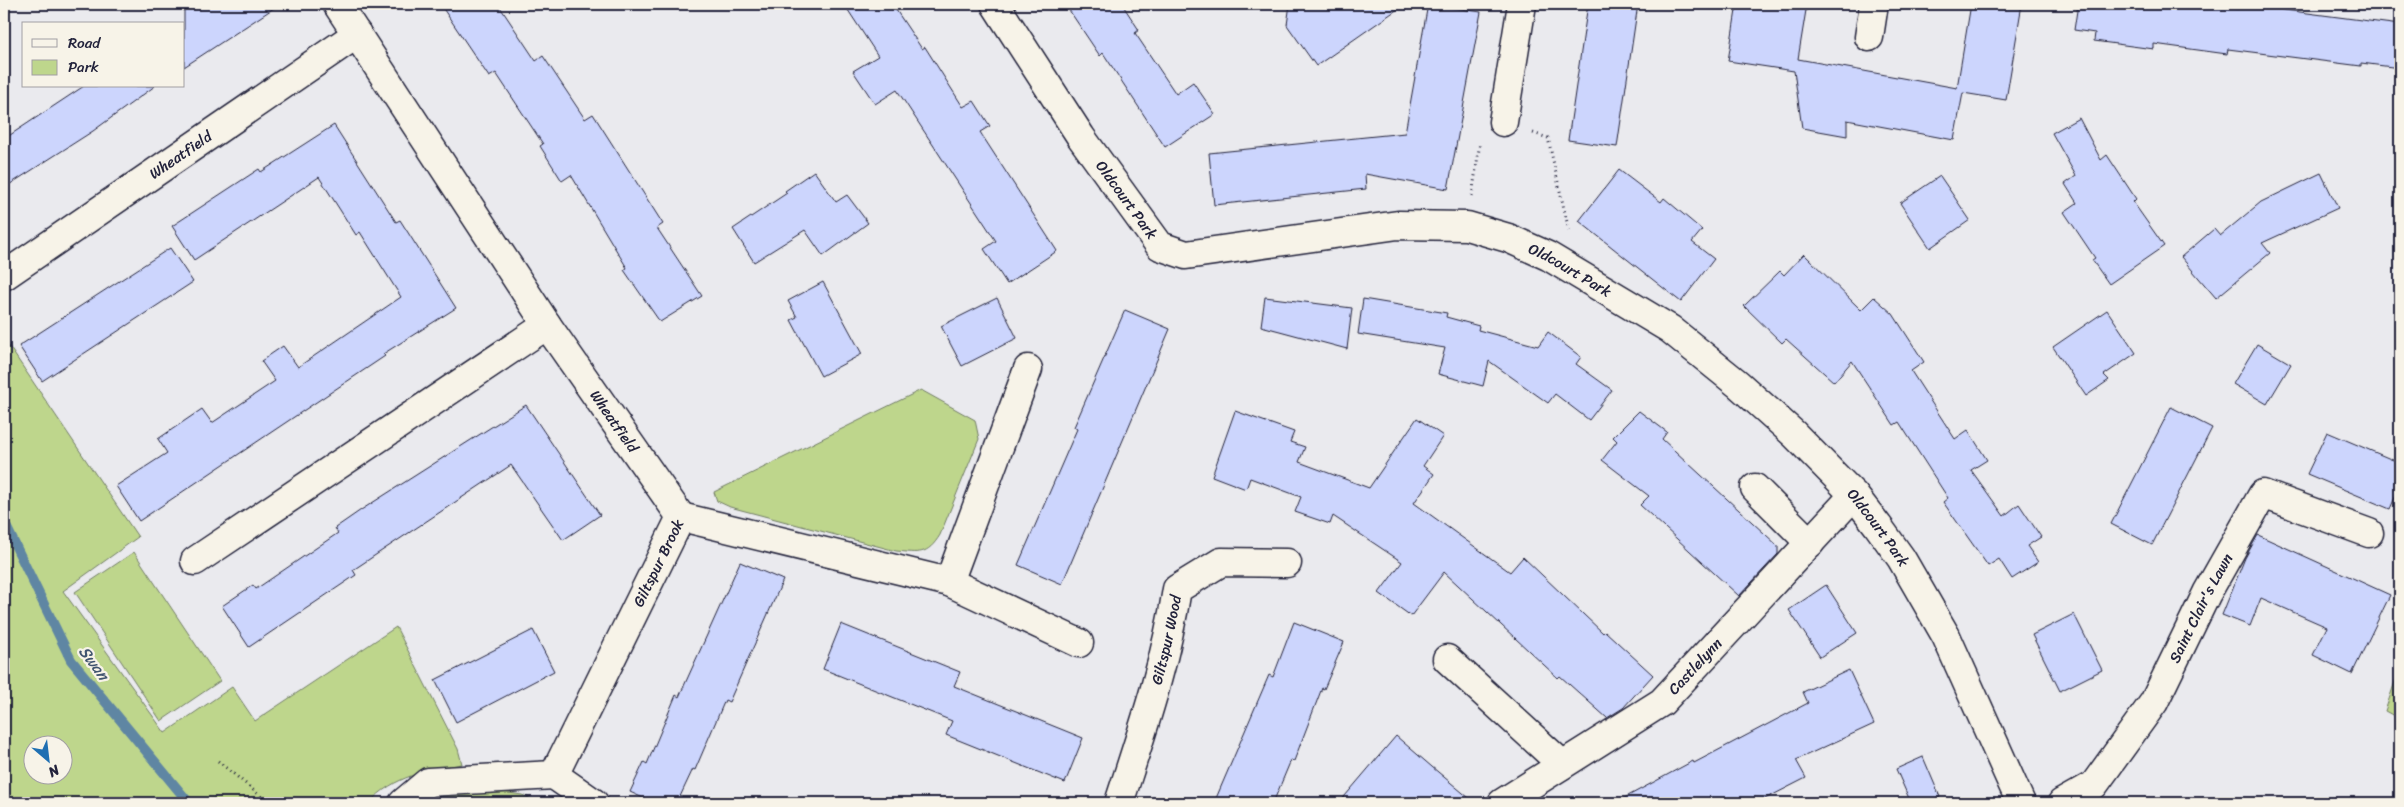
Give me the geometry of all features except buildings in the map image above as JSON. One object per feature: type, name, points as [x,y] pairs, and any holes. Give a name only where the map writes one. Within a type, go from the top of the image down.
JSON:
[{"type":"street","name":"Wheatfield","points":[[337,4],[547,326],[681,517]]},
{"type":"street","name":"Oldcourt Park","points":[[995,4],[1081,137],[1160,246],[1186,255],[1398,225],[1467,226],[1508,238],[1559,263],[1681,338],[1774,416],[1854,495],[1901,558],[1935,614],[1958,658],[2021,803]]},
{"type":"street","points":[[1504,122],[1522,4]]},
{"type":"street","points":[[1869,37],[1874,4]]},
{"type":"street","name":"Wheatfield","points":[[4,276],[357,34]]},
{"type":"street","points":[[195,561],[547,326]]},
{"type":"street","points":[[949,582],[1028,369]]},
{"type":"street","points":[[1755,488],[1810,543]]},
{"type":"street","name":"Saint Clair's Lawn","points":[[2062,803],[2094,785],[2154,702],[2207,593],[2263,494],[2369,533]]},
{"type":"street","name":"Castlelynn","points":[[1502,803],[1662,702],[1854,495]]},
{"type":"street","name":"Giltspur Brook","points":[[554,775],[681,517],[949,582],[1079,643]]},
{"type":"street","name":"Giltspur Wood","points":[[1119,803],[1154,692],[1171,629],[1177,589],[1221,562],[1286,563]]},
{"type":"street","points":[[1447,659],[1554,757],[1560,766]]},
{"type":"street","points":[[403,803],[428,782],[554,775],[594,803]]},
{"type":"path","points":[[1467,226],[1481,132],[1504,122],[1548,138],[1570,234],[1559,263]]},
{"type":"path","points":[[218,761],[269,803]]},
{"type":"green space","points":[[4,339],[138,537],[63,591],[165,733],[232,687],[255,721],[396,627],[458,749],[462,764],[424,772],[400,780],[389,786],[369,803],[4,803]]},
{"type":"green space","points":[[921,390],[975,420],[979,439],[940,535],[931,547],[926,550],[922,552],[896,551],[730,507],[717,501],[714,492]]},
{"type":"green space","points":[[134,552],[220,681],[161,721],[75,592]]},
{"type":"green space","points":[[2400,667],[2400,719],[2385,711]]},
{"type":"green space","points":[[502,792],[522,795],[541,803],[425,803],[446,795]]},
{"type":"waterway","name":"Swan","points":[[4,522],[71,660],[189,803]]}]
